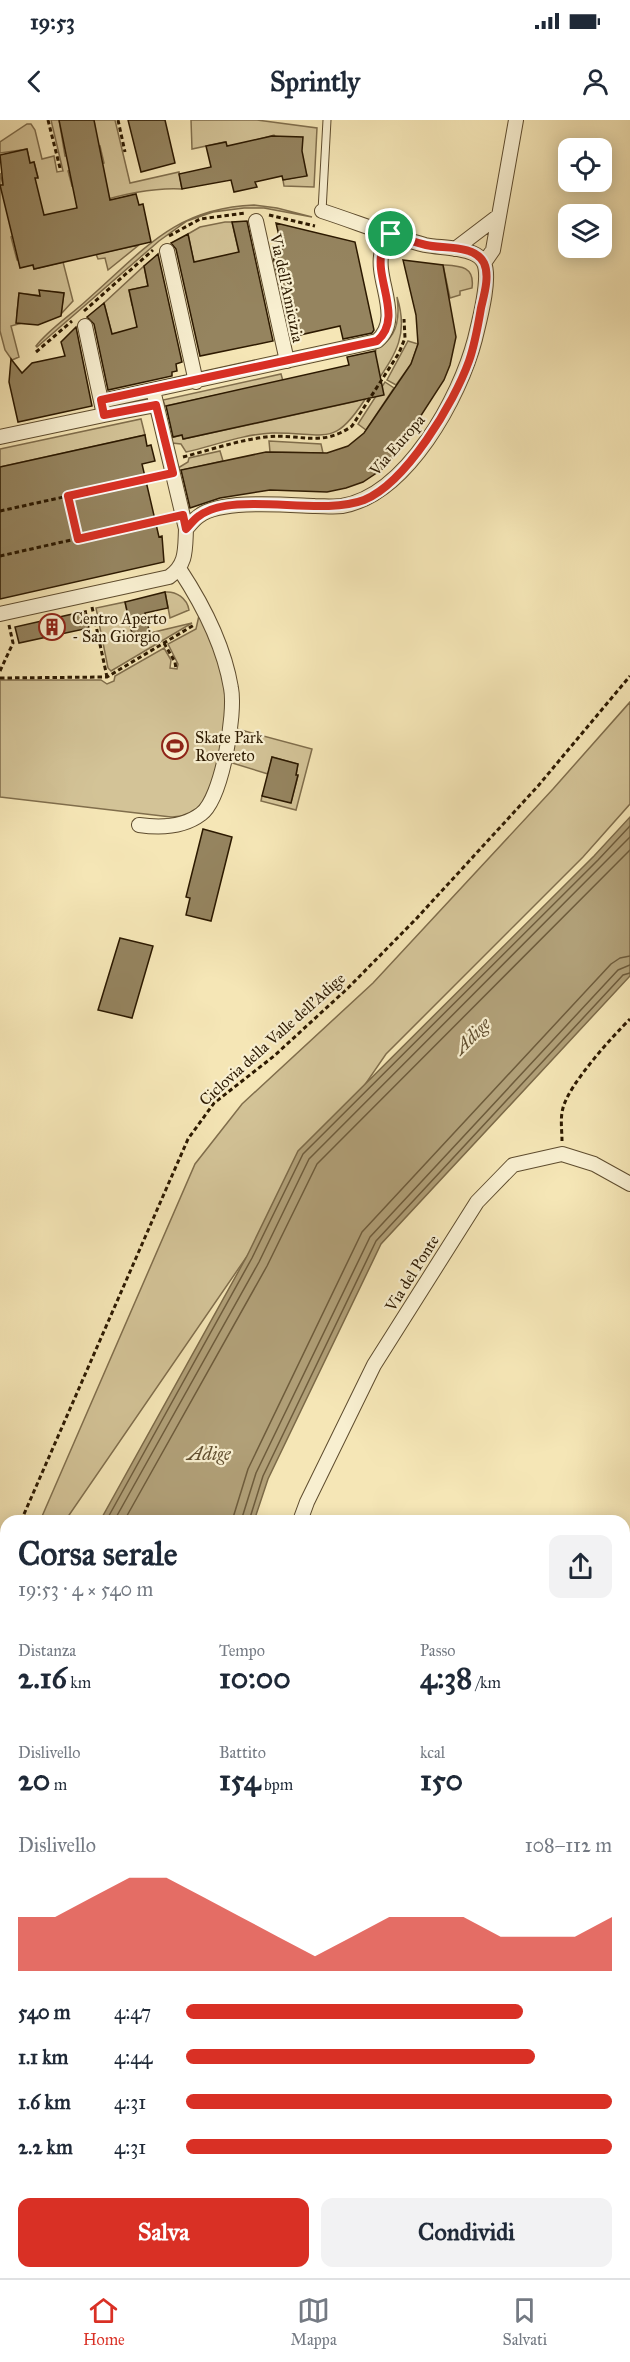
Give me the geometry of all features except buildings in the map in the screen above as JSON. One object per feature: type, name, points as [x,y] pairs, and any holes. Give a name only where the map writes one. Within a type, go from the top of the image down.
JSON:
[{"type":"street","name":"Via Europa","points":[[184,522],[217,509],[247,505],[341,506],[366,499],[393,480],[429,437],[459,387],[470,360],[486,274],[484,263],[493,250],[497,217],[516,120]]},
{"type":"street","points":[[322,211],[428,245],[470,252],[484,263]]},
{"type":"street","name":"Via dell'Amicizia","points":[[258,216],[287,361]]},
{"type":"street","points":[[455,249],[497,217]]},
{"type":"street","name":"Via dell'Amicizia","points":[[101,400],[196,382],[371,343],[383,336],[387,326],[388,307],[380,271],[382,250],[391,234]]},
{"type":"street","points":[[162,246],[196,382]]},
{"type":"street","points":[[80,319],[101,400],[98,417]]},
{"type":"street","points":[[4,619],[169,577],[180,570],[184,558],[184,522],[153,390]]},
{"type":"street","points":[[0,437],[156,405]]},
{"type":"street","points":[[139,825],[174,825],[201,814],[211,805],[230,736],[232,688],[224,661],[197,597],[180,570]]},
{"type":"street","name":"Via del Ponte","points":[[302,1515],[374,1365],[477,1202],[513,1165],[561,1154],[594,1164],[630,1184]]},
{"type":"lane","points":[[322,211],[327,120]]},
{"type":"path","points":[[48,120],[60,168]]},
{"type":"path","points":[[118,120],[125,152]]},
{"type":"path","points":[[36,352],[80,319],[162,246],[200,219],[228,214],[258,216],[316,226]]},
{"type":"path","points":[[0,511],[68,496],[265,437],[321,439],[342,433],[352,426],[399,353],[405,338],[403,311]]},
{"type":"path","points":[[68,496],[78,539]]},
{"type":"path","points":[[0,556],[78,539],[184,522]]},
{"type":"path","points":[[0,678],[107,677],[193,627],[196,619],[197,597]]},
{"type":"path","points":[[92,606],[107,677]]},
{"type":"path","points":[[0,671],[13,643],[4,619]]},
{"type":"path","points":[[164,644],[175,662],[176,669]]},
{"type":"path","name":"Ciclovia della Valle dell'Adige","points":[[24,1515],[188,1139],[214,1103],[282,1048],[348,988],[416,920],[538,786],[630,676]]},
{"type":"path","points":[[561,1154],[563,1108],[573,1089],[613,1036],[630,1019]]},
{"type":"shaded area","points":[[51,120],[59,120],[65,156],[67,156],[71,170],[68,171],[72,186],[104,179],[101,164],[104,163],[100,146],[97,147],[94,120],[115,120],[130,183],[179,172],[182,189],[140,192],[95,203],[72,210],[11,237],[17,260],[33,265],[34,269],[63,262],[73,301],[61,314],[64,293],[44,291],[43,296],[19,293],[17,313],[22,323],[11,326],[19,357],[12,360],[5,350],[0,331],[0,186],[38,177],[34,162],[30,163],[27,149],[0,153],[0,142],[27,124],[31,124],[35,130],[42,159],[54,156],[57,172],[63,171]]},
{"type":"shaded area","points":[[191,120],[257,120],[317,128],[314,187],[284,186],[283,180],[307,175],[274,135],[252,141],[229,155],[225,142],[192,149]]},
{"type":"shaded area","points":[[254,205],[312,217],[264,208],[244,208],[213,212],[187,221],[159,241],[36,346],[143,249],[162,235],[181,223],[202,214],[226,208]]},
{"type":"shaded area","points":[[232,222],[239,253],[194,263],[188,234],[200,227]]},
{"type":"shaded area","points":[[139,245],[108,270],[105,258],[98,259],[96,254]]},
{"type":"shaded area","points":[[443,265],[460,267],[469,271],[472,288],[460,291],[460,295],[450,298]]},
{"type":"shaded area","points":[[144,266],[148,286],[129,290],[132,305],[156,324],[112,334],[104,303]]},
{"type":"shaded area","points":[[397,297],[402,324],[400,336],[393,357],[372,389],[376,348],[389,339],[396,327]]},
{"type":"shaded area","points":[[408,341],[418,344],[411,364],[396,385],[387,380]]},
{"type":"shaded area","points":[[281,374],[283,381],[165,406],[163,400]]},
{"type":"shaded area","points":[[385,382],[394,388],[366,430],[358,424]]},
{"type":"shaded area","points":[[364,390],[369,393],[357,411],[347,423],[328,434],[261,434],[186,452],[181,444],[172,443],[170,438],[182,435],[184,439],[357,401]]},
{"type":"shaded area","points":[[141,419],[145,435],[0,467],[0,449]]},
{"type":"shaded area","points":[[269,441],[321,444],[323,453],[270,452]]},
{"type":"shaded area","points":[[220,451],[223,461],[178,471],[178,468],[188,462],[189,458]]},
{"type":"shaded area","points":[[165,592],[180,596],[186,602],[189,610],[170,618]]},
{"type":"shaded area","points":[[125,602],[133,637],[192,623],[111,671],[108,668],[96,608]]},
{"type":"shaded area","points":[[200,611],[225,686],[226,712],[217,767],[207,797],[198,810],[187,815],[171,817],[0,797],[0,680],[101,680],[107,684],[114,681],[115,676],[164,648],[171,660],[170,668],[177,669],[178,664],[168,644],[196,629]]},
{"type":"shaded area","points":[[630,702],[630,804],[583,857],[386,1054],[69,1515],[43,1515],[195,1164],[242,1104],[373,983],[553,789]]},
{"type":"shaded area","points":[[237,729],[312,749],[296,810],[261,801],[262,796],[291,802],[298,776],[296,775],[298,764],[272,757],[268,774],[229,762]]},
{"type":"water","name":"Adige","points":[[630,817],[630,976],[381,1244],[268,1479],[256,1515],[103,1515],[247,1256],[298,1151],[594,856]]},
{"type":"place","name":"Centro Aperto - San Giorgio","points":[[52,627]]},
{"type":"place","name":"Skate Park Rovereto","points":[[175,746]]},
{"type":"route","points":[[391,234],[428,245],[470,252],[484,263],[486,274],[477,331],[470,360],[459,387],[429,437],[393,480],[366,499],[341,506],[247,505],[217,509],[200,515],[186,529],[183,515],[78,539],[68,496],[173,473],[156,405],[104,415],[101,400],[196,382],[377,341],[383,336],[387,326],[388,307],[380,271],[382,250],[391,234]]}]
